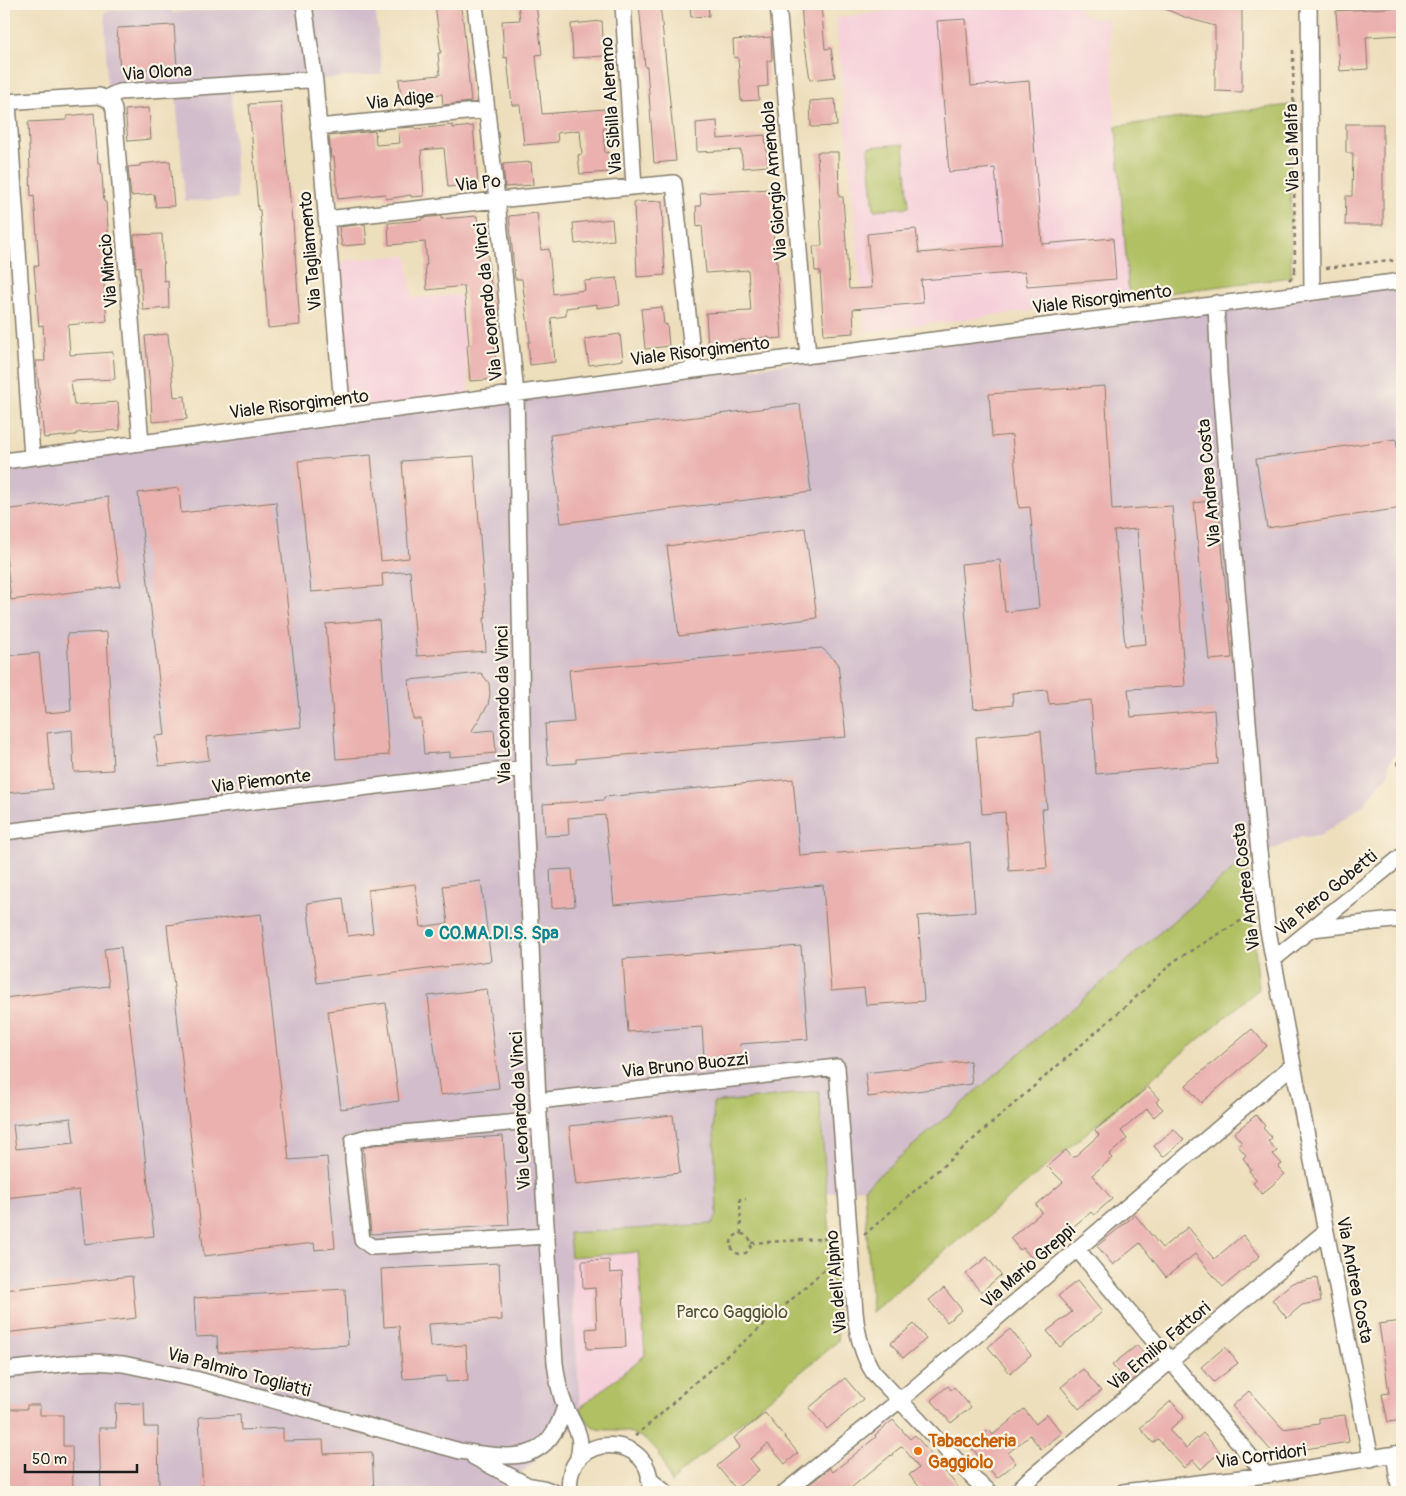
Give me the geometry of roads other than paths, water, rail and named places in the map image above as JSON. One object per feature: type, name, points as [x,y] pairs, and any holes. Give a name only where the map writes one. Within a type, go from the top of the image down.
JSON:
[{"type":"street","name":"Via Tagliamento","points":[[304,4],[315,82],[343,417]]},
{"type":"street","name":"Via Leonardo da Vinci","points":[[475,4],[516,394],[523,768],[538,1101],[555,1364],[559,1389],[565,1406],[575,1424],[580,1450],[574,1467],[570,1492]]},
{"type":"street","name":"Via Sibilla Aleramo","points":[[623,4],[634,187],[674,183],[694,370]]},
{"type":"street","name":"Via Giorgio Amendola","points":[[778,4],[808,356]]},
{"type":"street","name":"Via La Malfa","points":[[1309,4],[1312,292]]},
{"type":"street","name":"Via Olona","points":[[6,102],[99,96],[107,99],[119,92],[307,80],[315,82]]},
{"type":"street","name":"Via Mincio","points":[[107,99],[112,104],[114,110],[142,443]]},
{"type":"street","points":[[6,102],[32,457]]},
{"type":"street","name":"Via Adige","points":[[318,127],[486,110]]},
{"type":"street","name":"Via Po","points":[[326,219],[634,187]]},
{"type":"street","name":"Viale Risorgimento","points":[[4,461],[694,370],[1402,281]]},
{"type":"street","name":"Via Andrea Costa","points":[[1216,303],[1219,374],[1257,832],[1267,925],[1371,1459]]},
{"type":"street","name":"Via Piemonte","points":[[4,832],[523,768]]},
{"type":"street","name":"Via Piero Gobetti","points":[[1274,959],[1402,856]]},
{"type":"street","points":[[1312,929],[1402,919]]},
{"type":"street","name":"Via Mario Greppi","points":[[785,1492],[900,1400],[1293,1065]]},
{"type":"street","name":"Via Bruno Buozzi","points":[[538,1101],[837,1067]]},
{"type":"street","name":"Via dell'Alpino","points":[[837,1067],[855,1312],[859,1341],[867,1362],[874,1372],[977,1486],[990,1492]]},
{"type":"street","points":[[539,1120],[371,1136],[353,1141],[353,1159],[362,1240],[372,1247],[547,1236]]},
{"type":"street","name":"Via Emilio Fattori","points":[[1019,1492],[1027,1481],[1326,1231]]},
{"type":"street","points":[[1077,1249],[1266,1475]]},
{"type":"street","name":"Via Palmiro Togliatti","points":[[4,1370],[88,1363],[131,1365],[195,1379],[460,1451],[487,1455],[512,1456],[528,1454],[542,1448],[552,1438],[561,1420],[565,1406]]},
{"type":"street","name":"Via Leonardo da Vinci","points":[[575,1424],[590,1436],[607,1445]]},
{"type":"street","points":[[607,1445],[622,1447],[635,1454],[643,1462],[648,1474],[649,1486],[666,1492]]},
{"type":"street","name":"Via Palmiro Togliatti","points":[[460,1451],[527,1485],[548,1490],[574,1467],[581,1456],[595,1448],[607,1445]]},
{"type":"street","points":[[1398,1454],[1400,1492]]},
{"type":"street","name":"Via Corridori","points":[[1124,1492],[1266,1475],[1398,1454]]},
{"type":"place","name":"CO.MA.DI.S. Spa","points":[[429,933]]},
{"type":"place","name":"Tabaccheria Gaggiolo","points":[[918,1451]]},
{"type":"park label","name":"Parco Gaggiolo","points":[[732,1312]]}]
